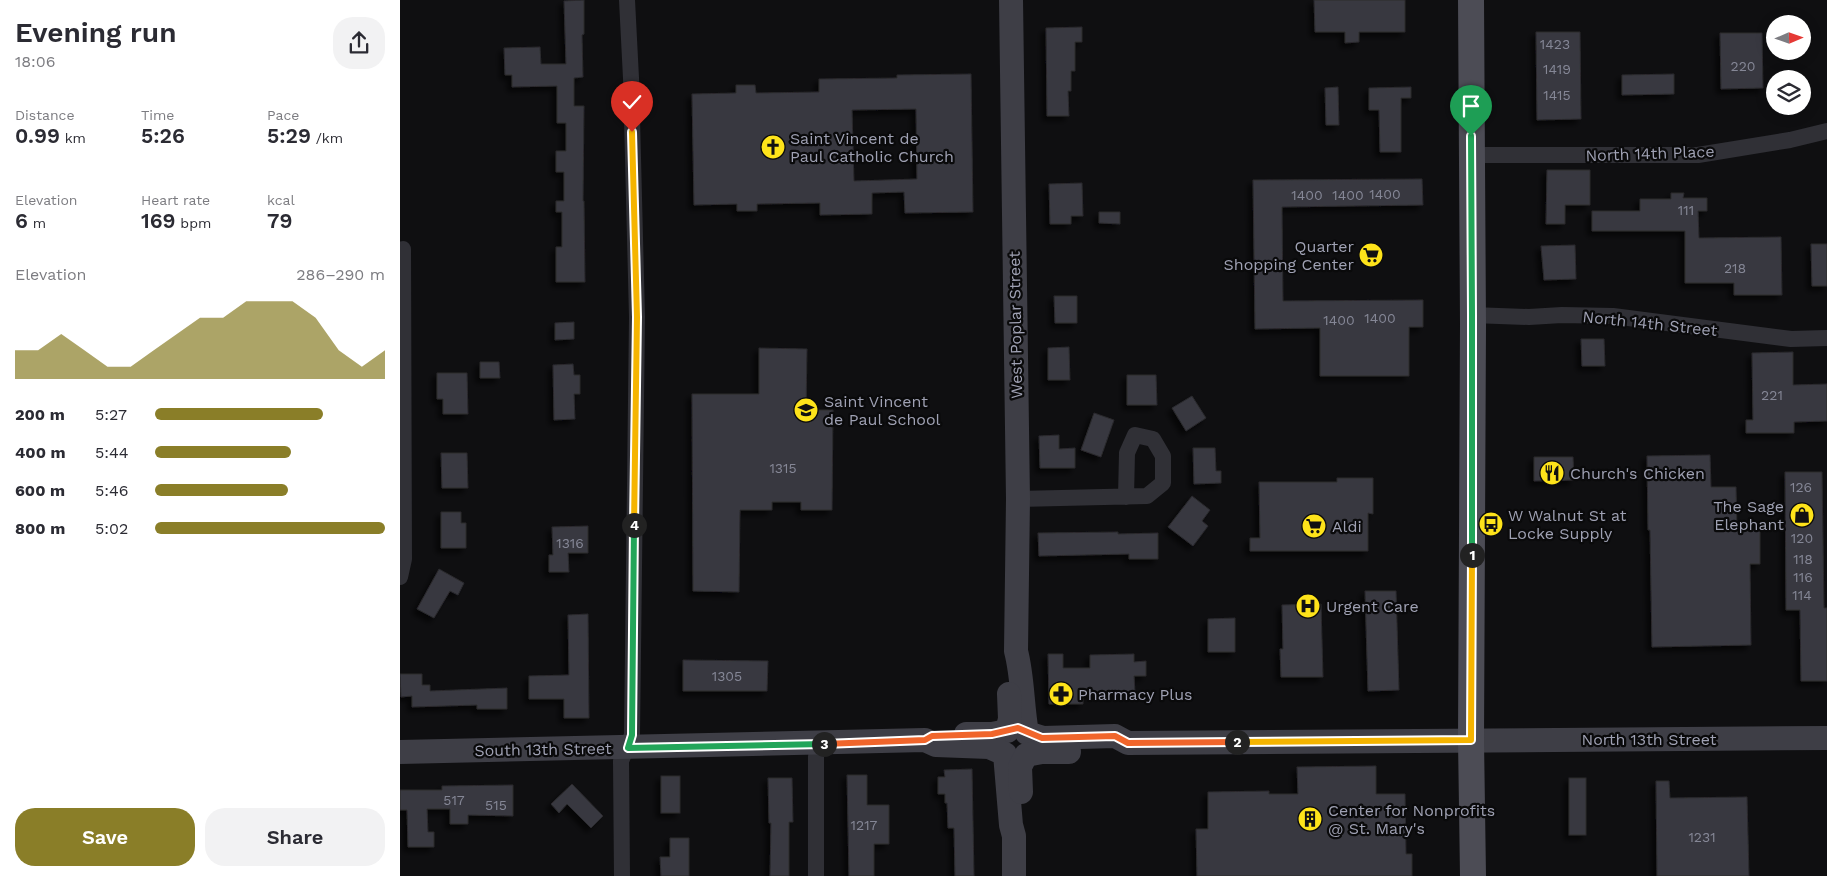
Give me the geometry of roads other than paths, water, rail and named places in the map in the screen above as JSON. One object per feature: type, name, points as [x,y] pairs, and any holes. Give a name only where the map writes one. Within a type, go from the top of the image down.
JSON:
[{"type":"main road","points":[[1471,0],[1471,740],[1473,876]]},
{"type":"street","points":[[622,876],[621,761],[632,735],[637,317],[631,78],[627,0]]},
{"type":"street","name":"West Poplar Street","points":[[1011,0],[1018,499],[1016,651],[1019,663],[1024,716],[1016,743],[1021,790],[1018,828],[1014,836],[1014,876]]},
{"type":"street","name":"North 14th Place","points":[[1471,155],[1698,155],[1790,140],[1827,131]]},
{"type":"street","points":[[400,250],[403,250],[404,559],[400,577]]},
{"type":"street","name":"North 14th Street","points":[[1472,315],[1529,317],[1562,315],[1613,316],[1791,339],[1827,338]]},
{"type":"street","points":[[1018,499],[1126,497]]},
{"type":"street","name":"North 13th Street","points":[[1471,740],[1827,738]]},
{"type":"street","name":"South 13th Street","points":[[400,752],[818,744],[925,740],[936,745],[989,747],[1016,743],[1042,752],[1116,751],[1128,743],[1471,740]]},
{"type":"street","points":[[816,876],[816,757],[818,744]]},
{"type":"place","name":"Saint Vincent de Paul Catholic Church","points":[[773,147]]},
{"type":"place","name":"Quarter Shopping Center","points":[[1371,255]]},
{"type":"place","name":"Saint Vincent de Paul School","points":[[806,410]]},
{"type":"place","name":"Church's Chicken","points":[[1552,473]]},
{"type":"place","name":"The Sage Elephant","points":[[1802,515]]},
{"type":"place","name":"W Walnut St at Locke Supply","points":[[1491,524]]},
{"type":"place","name":"Aldi","points":[[1314,526]]},
{"type":"place","name":"Urgent Care","points":[[1308,606]]},
{"type":"place","name":"Pharmacy Plus","points":[[1061,694]]},
{"type":"place","name":"Center for Nonprofits @ St. Mary's","points":[[1310,819]]}]
